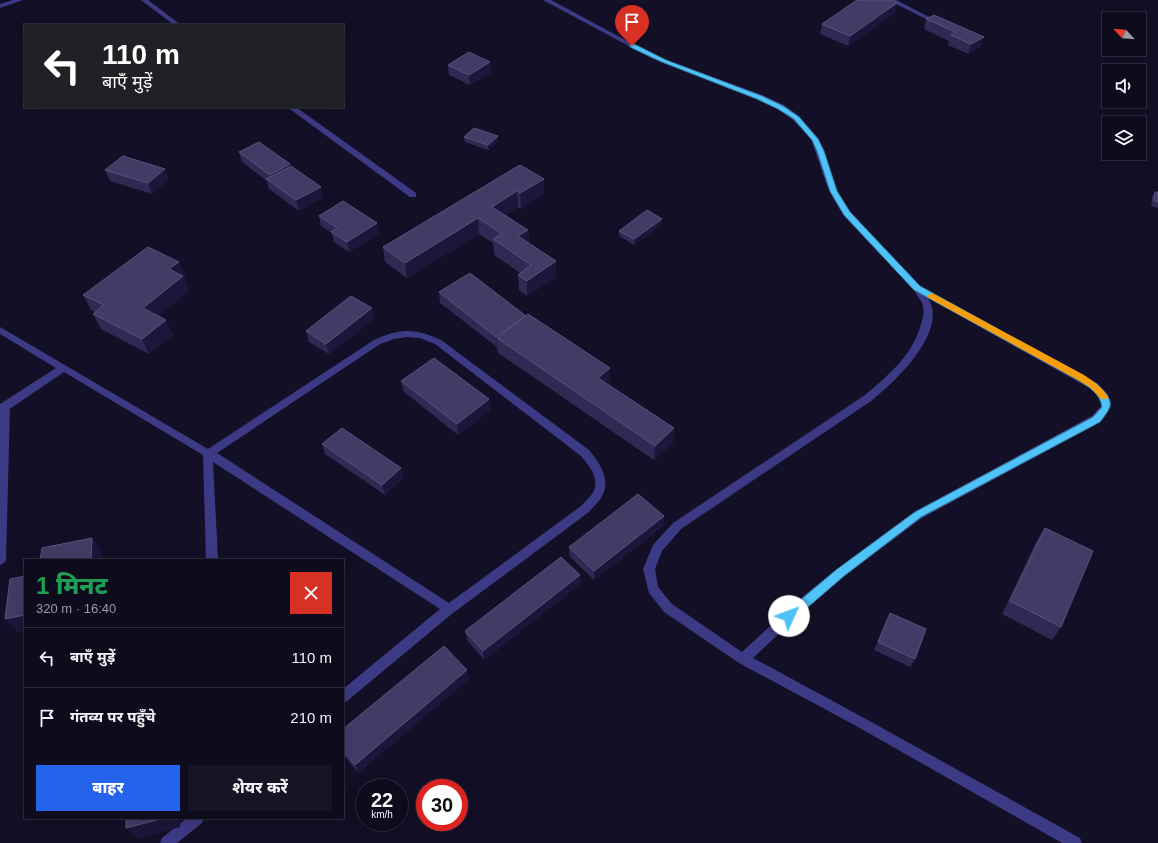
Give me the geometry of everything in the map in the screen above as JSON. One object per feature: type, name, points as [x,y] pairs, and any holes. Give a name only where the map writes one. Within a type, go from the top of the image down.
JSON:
[{"type":"street","points":[[0,6],[20,0]]},
{"type":"street","points":[[144,0],[177,24]]},
{"type":"street","points":[[546,0],[656,58],[759,97],[781,107],[796,118],[815,139],[833,191],[847,214],[917,288],[927,304],[928,316],[922,338],[909,358],[888,382],[868,398],[677,526],[657,548],[649,569],[653,589],[668,608],[742,658],[862,723],[1075,843]]},
{"type":"street","points":[[892,0],[950,28]]},
{"type":"street","points":[[292,108],[412,196]]},
{"type":"street","points":[[742,658],[800,606],[840,573],[918,514],[1096,419],[1106,407],[1105,397],[1094,386],[917,288]]},
{"type":"street","points":[[0,330],[236,470],[449,609]]},
{"type":"street","points":[[208,454],[377,342],[393,334],[409,333],[424,335],[438,342],[585,453],[595,465],[600,478],[598,494],[585,509],[449,609],[344,696]]},
{"type":"street","points":[[0,560],[3,407],[62,368]]},
{"type":"street","points":[[208,454],[212,559]]},
{"type":"street","points":[[167,843],[196,819]]},
{"type":"building","points":[[857,0],[889,0],[897,3],[850,36],[822,24]]},
{"type":"building","points":[[934,15],[984,37],[971,44],[951,35],[956,32],[926,19]]},
{"type":"building","points":[[469,52],[490,62],[469,75],[448,65]]},
{"type":"building","points":[[474,128],[498,136],[488,145],[464,137]]},
{"type":"building","points":[[259,142],[290,164],[270,175],[239,152]]},
{"type":"building","points":[[123,156],[165,169],[148,183],[105,170]]},
{"type":"building","points":[[520,165],[544,179],[520,193],[517,191],[492,207],[528,230],[518,236],[556,261],[527,281],[518,275],[531,265],[493,239],[502,234],[478,218],[405,263],[383,247]]},
{"type":"building","points":[[291,166],[321,187],[296,200],[266,179]]},
{"type":"building","points":[[1155,192],[1158,192],[1158,202],[1154,201]]},
{"type":"building","points":[[343,201],[377,223],[347,242],[331,232],[337,228],[319,216]]},
{"type":"building","points":[[647,210],[662,219],[634,239],[619,231]]},
{"type":"building","points":[[148,247],[179,262],[169,269],[183,276],[143,308],[166,320],[142,339],[93,314],[104,305],[83,295]]},
{"type":"building","points":[[470,273],[526,316],[496,337],[439,292]]},
{"type":"building","points":[[351,296],[372,308],[326,344],[306,331]]},
{"type":"building","points":[[528,314],[610,368],[598,378],[674,428],[655,446],[497,338]]},
{"type":"building","points":[[434,358],[489,399],[457,424],[401,381]]},
{"type":"building","points":[[342,428],[401,468],[382,485],[322,444]]},
{"type":"building","points":[[638,494],[664,516],[594,571],[569,547]]},
{"type":"building","points":[[1045,528],[1093,551],[1061,627],[1010,601]]},
{"type":"building","points":[[92,538],[91,559],[40,559],[42,548]]},
{"type":"building","points":[[561,557],[580,575],[483,651],[465,631]]},
{"type":"building","points":[[24,576],[24,615],[5,619],[10,579]]},
{"type":"building","points":[[890,613],[926,629],[915,659],[878,642]]},
{"type":"building","points":[[444,646],[467,670],[355,765],[344,752],[344,728]]},
{"type":"building","points":[[126,819],[160,819],[126,828]]},
{"type":"slow traffic","points":[[932,296],[1081,378],[1094,386],[1104,397]]},
{"type":"route","points":[[632,46],[656,58],[759,97],[781,107],[796,118],[815,139],[833,191],[847,214],[917,288],[1081,378],[1094,386],[1105,397],[1106,407],[1096,419],[918,514],[840,573],[789,616]]}]
